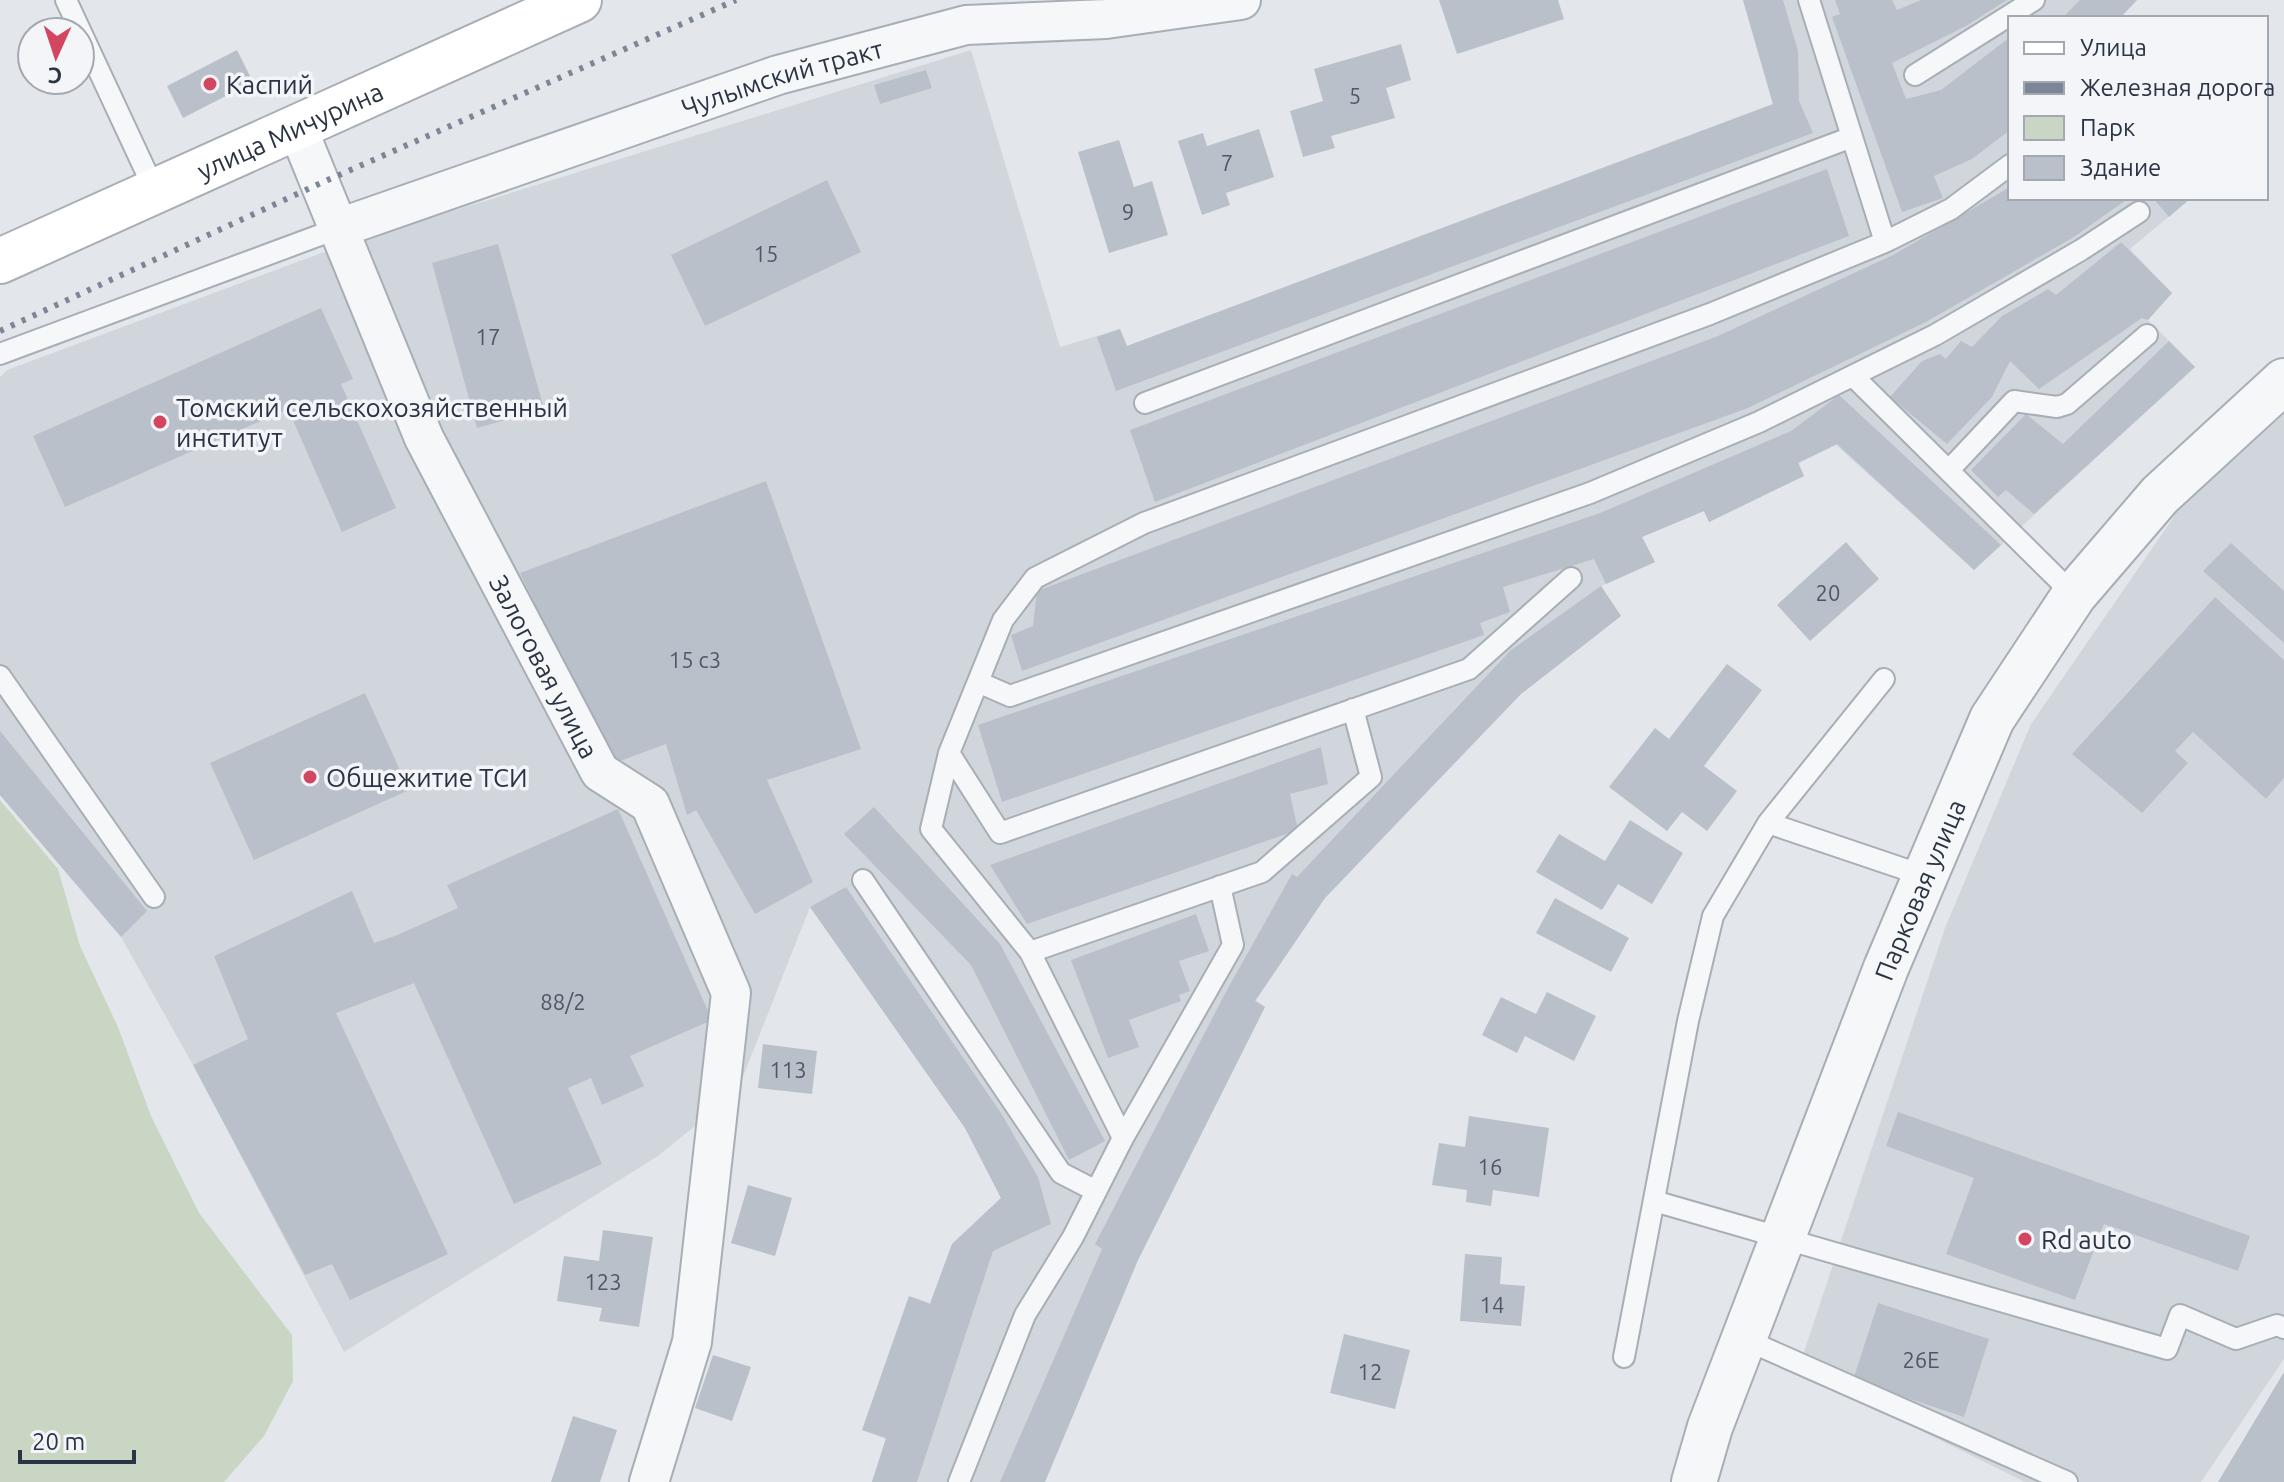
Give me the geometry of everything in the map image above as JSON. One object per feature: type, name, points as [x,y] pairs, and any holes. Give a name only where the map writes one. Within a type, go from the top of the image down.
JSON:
[{"type":"main road","name":"улица Мичурина","points":[[0,261],[579,0]]},
{"type":"street","name":"Чулымский тракт","points":[[339,228],[778,75],[966,25],[1106,19],[1241,0]]},
{"type":"street","name":"Залоговая улица","points":[[297,127],[424,438],[600,772],[650,804],[731,993],[692,1342],[649,1482]]},
{"type":"street","name":"Парковая улица","points":[[1694,1482],[1710,1427],[1782,1238],[1925,876],[1992,719],[2074,595],[2160,495],[2284,381]]},
{"type":"lane","points":[[66,0],[155,191]]},
{"type":"lane","points":[[1809,0],[1885,242]]},
{"type":"lane","points":[[2009,16],[2034,0]]},
{"type":"lane","points":[[1915,75],[2008,16]]},
{"type":"lane","points":[[1145,403],[1852,137]]},
{"type":"lane","points":[[1123,1138],[1030,952],[931,829],[949,753],[1003,620],[1035,578],[1144,523],[1710,314],[1885,242],[1951,209],[2008,166]]},
{"type":"lane","points":[[978,682],[1010,696],[1590,493],[1759,422],[1935,335],[2081,250],[2139,212]]},
{"type":"lane","points":[[0,354],[339,228]]},
{"type":"lane","points":[[1949,470],[2014,401],[2057,407],[2067,404],[2147,335]]},
{"type":"lane","points":[[1853,376],[2074,595]]},
{"type":"lane","points":[[949,753],[1000,833],[1469,669],[1571,578]]},
{"type":"lane","points":[[0,676],[154,897]]},
{"type":"lane","points":[[1624,1357],[1713,916],[1768,823],[1884,679]]},
{"type":"lane","points":[[1030,952],[1262,872],[1371,777],[1353,709]]},
{"type":"lane","points":[[1768,823],[1925,876]]},
{"type":"lane","points":[[863,880],[1061,1173],[1096,1191]]},
{"type":"lane","points":[[959,1482],[1025,1315],[1233,945],[1220,886]]},
{"type":"lane","points":[[1654,1201],[2167,1349],[2180,1315],[2236,1339],[2277,1325],[2284,1328]]},
{"type":"lane","points":[[1744,1339],[2067,1482]]},
{"type":"shaded area","points":[[1743,0],[2137,0],[2122,16],[2008,16],[2008,200],[2189,200],[2130,249],[2172,293],[2148,320],[2195,367],[1974,570],[1836,445],[1799,463],[1804,476],[1709,522],[1704,511],[1642,537],[1655,562],[1601,586],[1621,616],[1521,694],[1325,898],[1256,1000],[1265,1007],[1138,1260],[1045,1482],[872,1482],[886,1439],[862,1430],[909,1296],[930,1303],[952,1244],[1001,1198],[965,1128],[810,907],[737,1092],[658,1156],[344,1352],[193,1065],[121,937],[0,795],[0,377],[7,370],[343,245],[971,50],[1060,347],[1120,329],[1127,346],[1773,105]]},
{"type":"shaded area","points":[[2284,411],[2284,1359],[2201,1482],[2025,1482],[1798,1370],[1945,928],[2031,724],[2180,508]]},
{"type":"green space","points":[[0,800],[58,869],[80,946],[118,1027],[151,1116],[199,1213],[292,1335],[293,1381],[264,1436],[224,1482],[0,1482]]},
{"type":"building","points":[[1439,0],[1558,0],[1564,19],[1457,54]]},
{"type":"building","points":[[1743,0],[1783,0],[1798,51],[1799,101],[1813,133],[1116,391],[1097,337],[1120,329],[1127,346],[1773,104]]},
{"type":"building","points":[[1835,0],[1892,0],[1897,10],[1921,0],[2007,0],[1966,26],[1892,63],[1906,99],[1941,90],[2008,39],[2008,132],[1972,159],[1934,176],[1943,198],[1902,212],[1832,17],[1840,14]]},
{"type":"building","points":[[2080,0],[2137,0],[2122,16],[2064,16]]},
{"type":"building","points":[[1401,44],[1411,80],[1386,88],[1395,118],[1331,136],[1335,148],[1303,157],[1290,111],[1323,101],[1314,69]]},
{"type":"building","name":"Каспий","points":[[237,50],[253,82],[183,118],[167,86]]},
{"type":"building","points":[[926,70],[932,88],[880,104],[874,85]]},
{"type":"building","points":[[1259,129],[1274,177],[1226,193],[1230,205],[1202,215],[1178,141],[1203,133],[1207,146]]},
{"type":"building","points":[[1119,140],[1134,187],[1152,181],[1168,235],[1109,253],[1078,152]]},
{"type":"building","points":[[1827,169],[1849,236],[1155,502],[1130,430]]},
{"type":"building","points":[[827,180],[861,252],[705,326],[671,255]]},
{"type":"building","points":[[2008,188],[2008,200],[2126,200],[2074,237],[1926,322],[1748,408],[1022,671],[1011,635],[1033,626],[1037,591],[1718,336],[1893,255]]},
{"type":"building","points":[[2155,200],[2189,200],[2169,217]]},
{"type":"building","points":[[2121,242],[2172,293],[2148,320],[2142,318],[2039,389],[2010,361],[1992,397],[1947,444],[1890,397],[1922,361],[1940,354],[1946,359],[1961,341],[1972,347],[2002,316],[2048,289],[2056,295]]},
{"type":"building","points":[[498,244],[544,409],[477,428],[432,263]]},
{"type":"building","name":"Томский сельскохозяйственный институт","points":[[321,308],[353,379],[341,384],[396,508],[342,532],[288,409],[65,507],[33,436]]},
{"type":"building","points":[[2169,341],[2195,367],[2034,514],[2006,490],[1998,497],[1971,470],[2026,414],[2063,444]]},
{"type":"building","points":[[1839,395],[2001,545],[1974,570],[1837,444],[1798,463],[1804,476],[1709,522],[1704,511],[1642,537],[1655,562],[1606,584],[1594,559],[1503,587],[1510,612],[1480,623],[1484,635],[1002,802],[978,725],[1600,513],[1791,431]]},
{"type":"building","points":[[766,481],[861,749],[767,780],[813,882],[755,914],[696,810],[687,815],[666,744],[612,764],[520,573]]},
{"type":"building","points":[[1846,542],[1879,579],[1810,641],[1777,605]]},
{"type":"building","points":[[2231,543],[2284,591],[2284,643],[2203,571]]},
{"type":"building","points":[[1601,586],[1621,616],[1521,694],[1325,898],[1255,1001],[1265,1007],[1138,1260],[1045,1482],[1000,1482],[1102,1249],[1095,1244],[1228,988],[1292,874],[1297,877],[1511,650]]},
{"type":"building","points":[[2215,597],[2284,660],[2284,778],[2266,799],[2193,732],[2175,751],[2188,763],[2142,813],[2072,754]]},
{"type":"building","points":[[1727,664],[1762,690],[1704,766],[1737,791],[1707,831],[1682,812],[1667,831],[1609,787],[1655,728],[1669,739]]},
{"type":"building","name":"Общежитие ТСИ","points":[[365,693],[409,790],[254,860],[210,763]]},
{"type":"building","points":[[0,731],[147,911],[121,937],[0,795]]},
{"type":"building","points":[[1321,747],[1328,784],[1290,794],[1298,830],[1027,924],[990,865]]},
{"type":"building","points":[[874,807],[1000,944],[1105,1141],[1069,1160],[971,965],[844,834]]},
{"type":"building","points":[[618,809],[712,1020],[630,1056],[644,1086],[602,1105],[591,1078],[568,1088],[602,1164],[514,1204],[414,983],[336,1013],[448,1254],[350,1300],[332,1264],[305,1275],[193,1065],[248,1039],[214,956],[352,891],[374,943],[395,936],[458,908],[447,885]]},
{"type":"building","points":[[1630,820],[1683,853],[1652,904],[1618,884],[1602,910],[1536,872],[1559,834],[1605,861]]},
{"type":"building","points":[[846,887],[1001,1113],[1038,1177],[1051,1224],[993,1251],[917,1482],[872,1482],[886,1438],[862,1430],[909,1296],[930,1304],[952,1244],[1001,1198],[965,1128],[810,907]]},
{"type":"building","points":[[1555,898],[1629,938],[1611,972],[1536,933]]},
{"type":"building","points":[[1196,914],[1209,951],[1179,961],[1190,991],[1179,995],[1181,1001],[1129,1020],[1139,1047],[1108,1058],[1071,960]]},
{"type":"building","points":[[1547,992],[1596,1016],[1574,1061],[1525,1036],[1517,1053],[1482,1035],[1501,997],[1536,1014]]},
{"type":"building","points":[[763,1044],[817,1051],[812,1094],[758,1088]]},
{"type":"building","points":[[1898,1112],[2250,1236],[2238,1271],[2104,1224],[2075,1300],[1946,1254],[1974,1178],[1886,1146]]},
{"type":"building","points":[[1469,1116],[1549,1128],[1539,1197],[1493,1190],[1491,1206],[1466,1202],[1467,1190],[1432,1185],[1439,1143],[1465,1147]]},
{"type":"building","points":[[748,1185],[792,1198],[775,1256],[731,1243]]},
{"type":"building","points":[[603,1230],[653,1237],[639,1327],[599,1321],[602,1308],[557,1301],[564,1256],[599,1261]]},
{"type":"building","points":[[1465,1254],[1502,1257],[1500,1284],[1525,1286],[1521,1326],[1460,1321]]},
{"type":"building","points":[[1878,1303],[1989,1339],[1964,1417],[1853,1380]]},
{"type":"building","points":[[1344,1334],[1410,1350],[1395,1409],[1330,1393]]},
{"type":"building","points":[[713,1355],[751,1367],[732,1421],[695,1408]]},
{"type":"building","points":[[2284,1372],[2284,1482],[2218,1482]]},
{"type":"building","points":[[573,1416],[617,1430],[600,1482],[551,1482]]},
{"type":"railway","points":[[0,331],[321,183],[736,0]]},
{"type":"place","name":"Каспий","points":[[210,84]]},
{"type":"place","name":"Томский сельскохозяйственный институт","points":[[160,422]]},
{"type":"place","name":"Общежитие ТСИ","points":[[310,777]]},
{"type":"place","name":"Rd auto","points":[[2025,1239]]}]
